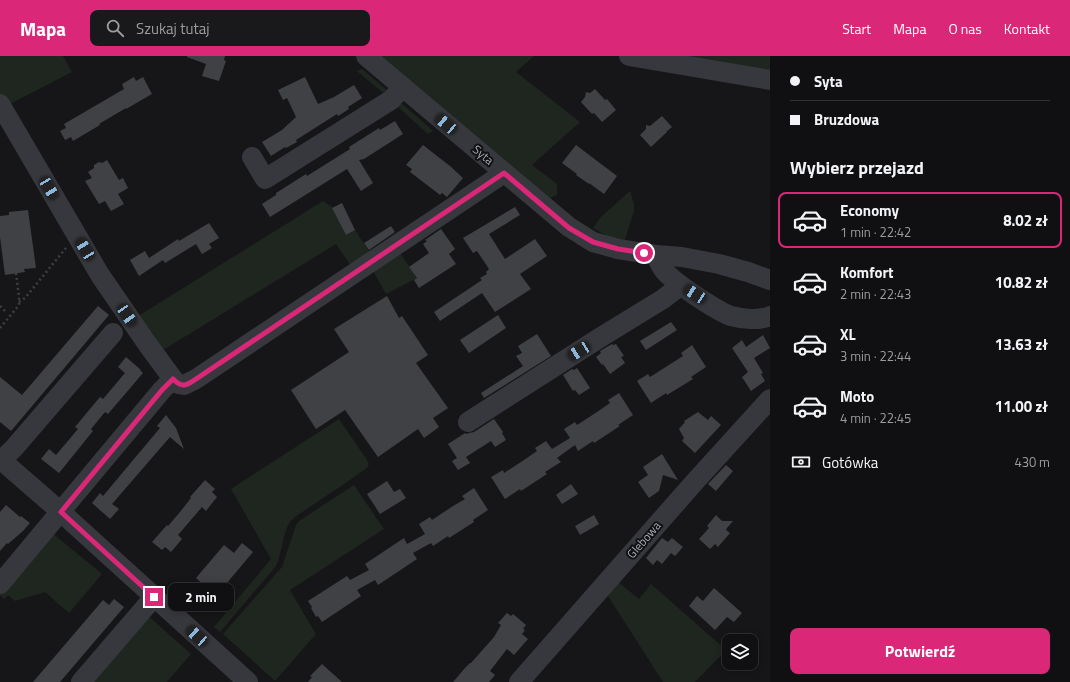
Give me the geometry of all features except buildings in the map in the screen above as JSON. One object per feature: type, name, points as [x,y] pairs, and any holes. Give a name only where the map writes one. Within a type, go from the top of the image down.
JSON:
[{"type":"street","name":"Syta","points":[[366,56],[569,228],[593,242],[618,249],[724,265],[770,280]]},
{"type":"street","points":[[629,56],[770,80]]},
{"type":"street","points":[[252,157],[265,179],[391,100],[402,87]]},
{"type":"street","points":[[0,104],[100,275],[173,379],[178,384],[184,385],[196,379],[504,173]]},
{"type":"street","points":[[656,255],[663,269],[679,284],[731,316],[753,319],[764,319],[770,316]]},
{"type":"street","points":[[468,422],[663,299],[676,289],[679,284]]},
{"type":"street","points":[[113,333],[1,460],[61,512],[248,682]]},
{"type":"street","points":[[0,584],[162,390],[173,379]]},
{"type":"street","name":"Glebowa","points":[[519,682],[686,491],[770,399]]},
{"type":"street","points":[[81,682],[154,597]]},
{"type":"path","points":[[19,302],[25,298],[69,245]]},
{"type":"path","points":[[0,328],[17,308],[19,302],[16,273]]},
{"type":"path","points":[[0,306],[7,312]]},
{"type":"shaded area","points":[[0,56],[63,56],[72,72],[6,106],[0,96]]},
{"type":"shaded area","points":[[378,56],[534,56],[516,72],[580,122],[532,165],[557,184],[557,195],[548,199]]},
{"type":"shaded area","points":[[651,56],[770,56],[770,73]]},
{"type":"shaded area","points":[[362,69],[390,93],[387,96],[357,71]]},
{"type":"shaded area","points":[[399,101],[433,131],[428,134],[395,104]]},
{"type":"shaded area","points":[[630,191],[634,204],[634,211],[624,242],[609,237],[593,228],[601,217]]},
{"type":"shaded area","points":[[323,201],[332,207],[346,235],[355,230],[372,256],[353,269],[336,244],[160,352],[135,318]]},
{"type":"shaded area","points":[[398,250],[417,278],[386,294],[371,267]]},
{"type":"shaded area","points":[[339,419],[367,460],[369,464],[367,468],[292,520],[286,531],[276,566],[220,632],[214,627],[271,559],[231,489]]},
{"type":"shaded area","points":[[354,485],[384,529],[290,590],[316,634],[275,681],[223,634],[282,567],[296,525],[299,521]]},
{"type":"shaded area","points":[[51,532],[102,574],[69,613],[45,592],[15,601],[8,595],[4,599],[0,595],[0,592]]},
{"type":"shaded area","points":[[617,581],[639,599],[651,584],[722,646],[722,654],[695,682],[663,682],[606,593]]},
{"type":"shaded area","points":[[146,614],[191,654],[167,682],[88,682]]},
{"type":"route","points":[[154,597],[61,512],[162,390],[173,379],[178,384],[184,385],[196,379],[504,173],[569,228],[593,242],[618,249],[644,253]]}]
